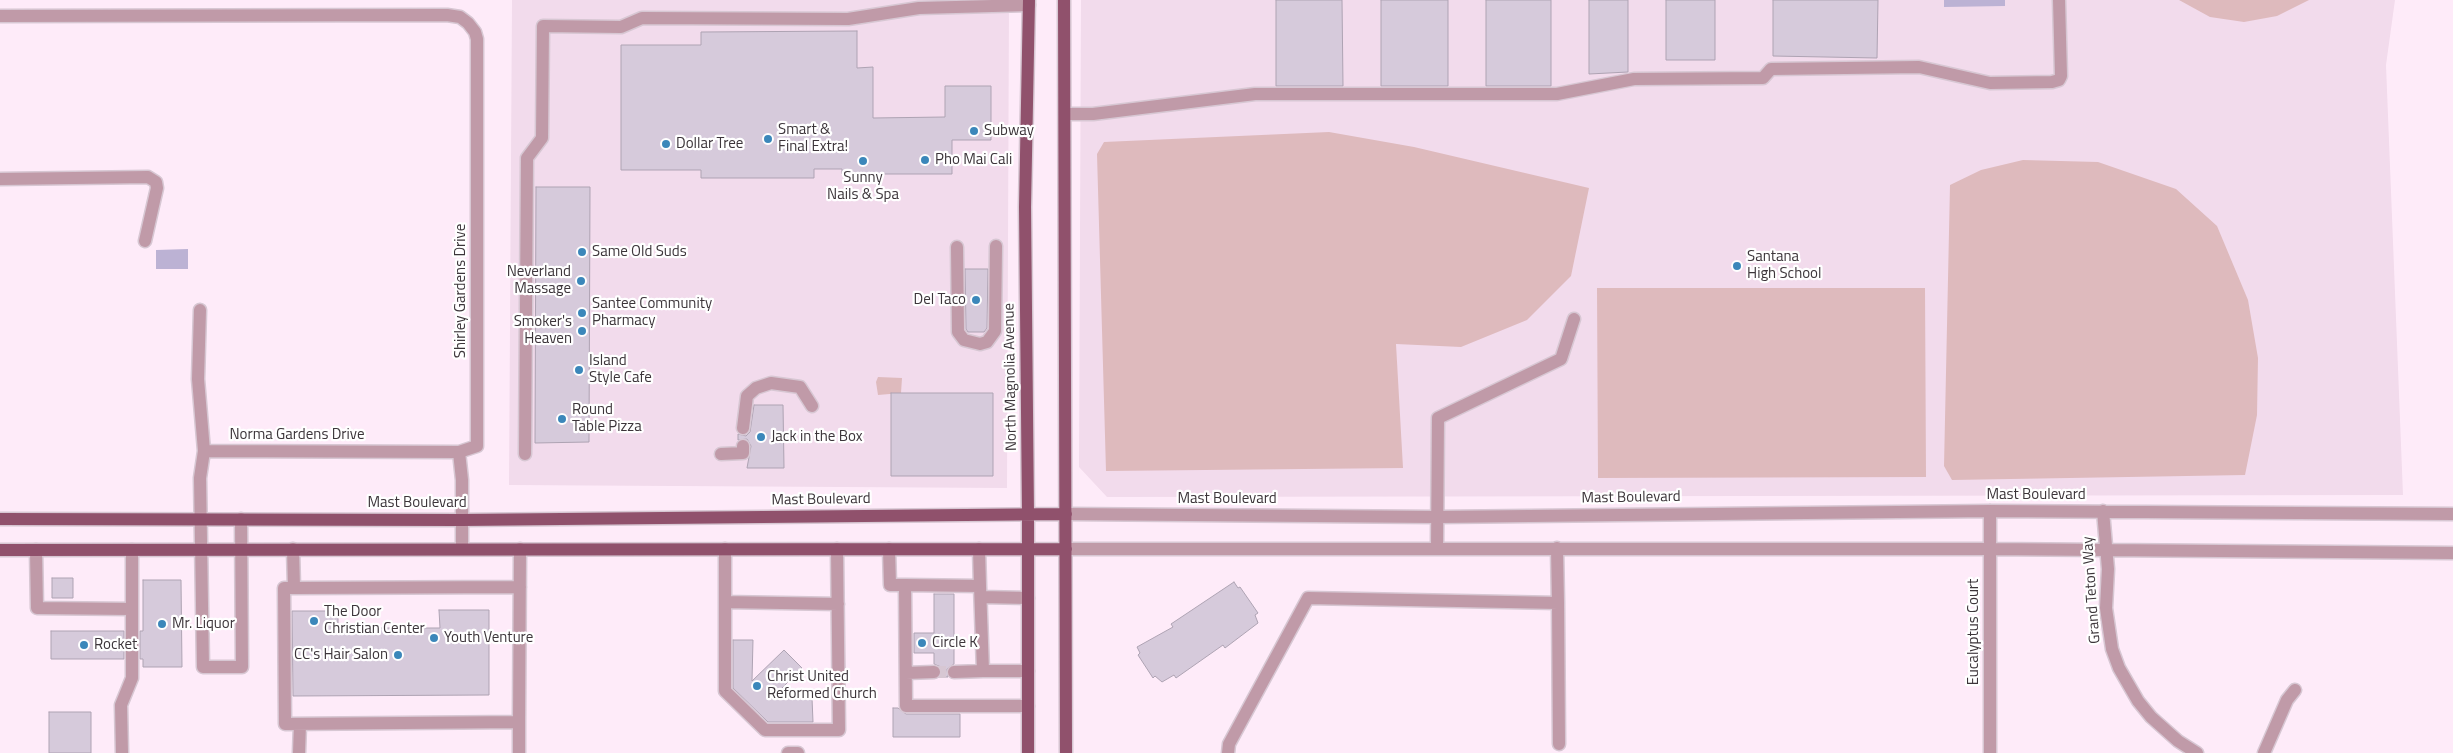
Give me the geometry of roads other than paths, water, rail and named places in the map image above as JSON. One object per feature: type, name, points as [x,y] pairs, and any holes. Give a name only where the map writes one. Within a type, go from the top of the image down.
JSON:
[{"type":"main road","points":[[1062,1],[1065,114],[1066,753]]},
{"type":"main road","name":"North Magnolia Avenue","points":[[1028,753],[1025,207],[1029,3]]},
{"type":"main road","name":"Mast Boulevard","points":[[0,519],[461,520],[1066,514]]},
{"type":"main road","points":[[0,550],[1066,549]]},
{"type":"street","points":[[1065,114],[1092,114],[1262,93],[1557,94],[1634,79],[1763,78],[1771,69],[1919,67],[1990,84],[2052,82],[2058,80],[2061,76],[2059,0]]},
{"type":"street","points":[[525,454],[527,158],[542,138],[543,26],[621,27],[642,18],[848,19],[919,8],[1029,3]]},
{"type":"street","name":"Shirley Gardens Drive","points":[[0,16],[447,15],[460,17],[468,23],[475,32],[477,39],[477,446],[459,452]]},
{"type":"street","points":[[0,179],[148,177],[156,182],[157,188],[145,241]]},
{"type":"street","points":[[957,246],[958,332],[964,340],[980,344],[987,342],[995,330],[996,246]]},
{"type":"street","points":[[200,310],[198,379],[204,451],[200,478],[203,667],[242,667],[241,519]]},
{"type":"street","points":[[1437,548],[1438,418],[1561,359],[1574,319]]},
{"type":"street","points":[[743,428],[747,396],[756,388],[771,383],[800,387],[812,406]]},
{"type":"street","points":[[721,454],[743,453],[743,446]]},
{"type":"street","name":"Norma Gardens Drive","points":[[204,451],[459,452]]},
{"type":"street","points":[[459,452],[462,549]]},
{"type":"street","name":"Mast Boulevard","points":[[1066,514],[1437,517],[1990,511],[2453,514]]},
{"type":"street","name":"Eucalyptus Court","points":[[1990,511],[1990,753]]},
{"type":"street","name":"Grand Teton Way","points":[[2103,511],[2107,551],[2106,608],[2112,650],[2119,668],[2138,701],[2178,741],[2197,753]]},
{"type":"street","points":[[1557,548],[1560,744]]},
{"type":"street","points":[[293,549],[294,588]]},
{"type":"street","points":[[519,753],[520,549]]},
{"type":"street","points":[[725,549],[725,691],[765,730],[839,730],[838,549]]},
{"type":"street","points":[[889,549],[890,585],[981,591],[1028,598]]},
{"type":"street","points":[[979,549],[983,671]]},
{"type":"street","points":[[1066,549],[1990,549],[2453,553]]},
{"type":"street","points":[[36,550],[37,608],[132,609]]},
{"type":"street","points":[[122,753],[122,705],[132,678],[132,550]]},
{"type":"street","points":[[905,585],[906,706],[1028,706]]},
{"type":"street","points":[[519,722],[285,724],[284,588],[520,587]]},
{"type":"street","points":[[1228,753],[1229,744],[1308,598],[1558,603]]},
{"type":"street","points":[[725,602],[838,604]]},
{"type":"street","points":[[954,672],[1028,671]]},
{"type":"street","points":[[906,673],[934,672]]},
{"type":"street","points":[[2264,753],[2287,700],[2295,690]]},
{"type":"street","points":[[299,753],[300,724]]},
{"type":"street","points":[[788,753],[798,753]]},
{"type":"tunnel","points":[[934,672],[954,672]]},
{"type":"place","name":"Subway","points":[[974,131]]},
{"type":"place","name":"Smart & Final Extra!","points":[[768,139]]},
{"type":"place","name":"Dollar Tree","points":[[666,144]]},
{"type":"place","name":"Pho Mai Cali","points":[[925,160]]},
{"type":"place","name":"Sunny Nails & Spa","points":[[863,161]]},
{"type":"place","name":"Same Old Suds","points":[[582,252]]},
{"type":"place","name":"Santana High School","points":[[1737,266]]},
{"type":"place","name":"Neverland Massage","points":[[581,281]]},
{"type":"place","name":"Del Taco","points":[[976,300]]},
{"type":"place","name":"Santee Community Pharmacy","points":[[582,313]]},
{"type":"place","name":"Smoker's Heaven","points":[[582,331]]},
{"type":"place","name":"Island Style Cafe","points":[[579,370]]},
{"type":"place","name":"Round Table Pizza","points":[[562,419]]},
{"type":"place","name":"Jack in the Box","points":[[761,437]]},
{"type":"place","name":"The Door Christian Center","points":[[314,621]]},
{"type":"place","name":"Mr. Liquor","points":[[162,624]]},
{"type":"place","name":"Youth Venture","points":[[434,638]]},
{"type":"place","name":"Circle K","points":[[922,643]]},
{"type":"place","name":"Rocket","points":[[84,645]]},
{"type":"place","name":"CC's Hair Salon","points":[[398,655]]},
{"type":"place","name":"Christ United Reformed Church","points":[[757,686]]}]
